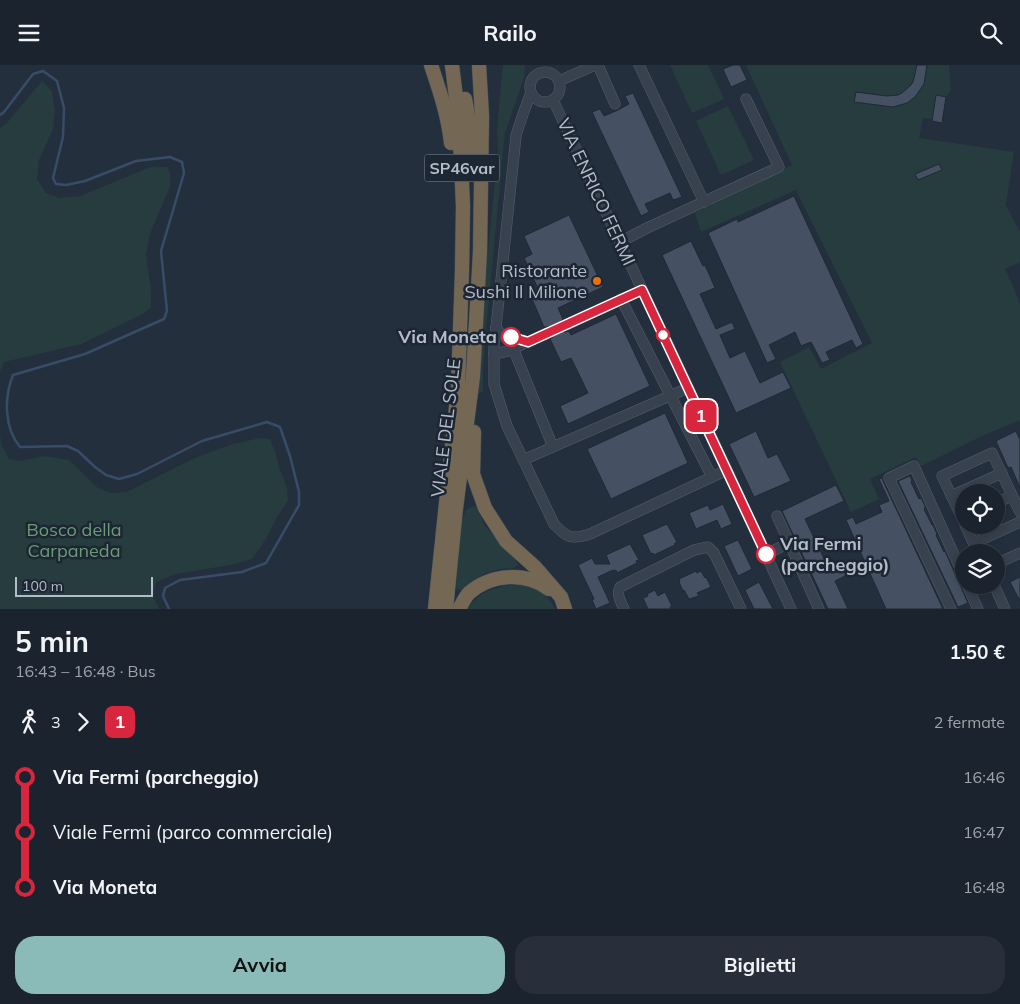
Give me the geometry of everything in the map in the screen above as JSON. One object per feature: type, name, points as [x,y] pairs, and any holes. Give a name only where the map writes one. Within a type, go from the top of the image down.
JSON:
[{"type":"highway","points":[[431,65],[449,123],[462,271]]},
{"type":"highway","name":"SP46var","points":[[452,65],[461,161],[463,206],[462,271]]},
{"type":"highway","name":"SP46var","points":[[459,65],[470,127],[480,252]]},
{"type":"highway","points":[[479,65],[482,116],[480,252]]},
{"type":"highway","points":[[482,116],[487,65]]},
{"type":"highway","name":"VIALE DEL SOLE","points":[[446,609],[456,508],[473,376],[480,252]]},
{"type":"highway","name":"VIALE DEL SOLE","points":[[435,609],[458,387],[462,271]]},
{"type":"highway","points":[[473,376],[473,474],[485,508],[506,541],[535,567],[563,603]]},
{"type":"highway","points":[[458,609],[468,593],[485,582],[504,577],[526,578],[541,583],[563,603]]},
{"type":"street","points":[[640,65],[704,202]]},
{"type":"street","points":[[559,81],[593,66],[615,103]]},
{"type":"street","points":[[531,92],[535,98],[541,101],[553,100],[559,94],[559,81],[553,74],[537,69],[531,83],[531,92],[520,119],[516,137],[496,327],[494,384],[507,426],[554,524],[563,534],[577,538],[590,534],[727,470]]},
{"type":"street","points":[[620,242],[646,228],[779,167],[746,99]]},
{"type":"street","name":"VIA ENRICO FERMI","points":[[553,100],[791,609]]},
{"type":"street","points":[[524,111],[541,101]]},
{"type":"street","points":[[566,325],[642,290]]},
{"type":"street","points":[[621,299],[712,477]]},
{"type":"street","points":[[496,327],[500,333],[528,342]]},
{"type":"street","points":[[494,354],[547,333]]},
{"type":"street","points":[[513,348],[553,447]]},
{"type":"street","points":[[523,460],[688,388]]},
{"type":"street","points":[[955,502],[942,476],[992,453],[1020,512]]},
{"type":"street","points":[[951,609],[889,478],[914,466],[955,557]]},
{"type":"street","points":[[952,496],[1002,473]]},
{"type":"street","points":[[1005,499],[1012,496]]},
{"type":"street","points":[[776,517],[819,609]]},
{"type":"street","points":[[983,544],[1020,522]]},
{"type":"street","points":[[766,554],[789,543]]},
{"type":"street","points":[[624,609],[618,595],[620,587],[694,550],[708,547],[714,553],[741,609]]},
{"type":"street","points":[[1005,560],[1020,553]]},
{"type":"street","points":[[972,594],[978,609]]},
{"type":"street","points":[[998,594],[1005,609]]},
{"type":"green space","points":[[503,65],[525,65],[524,78],[505,133],[485,340],[483,391],[478,394],[477,361],[498,152],[497,129]]},
{"type":"green space","points":[[670,65],[708,65],[724,99],[692,113]]},
{"type":"green space","points":[[746,65],[949,65],[951,90],[946,97],[942,123],[923,118],[919,138],[1014,152],[1006,205],[1020,232],[1020,262],[1005,269],[1020,304],[1020,420],[982,436],[921,466],[916,457],[870,479],[879,499],[851,512],[780,362],[809,347],[821,369],[872,343],[796,190],[701,232],[695,213],[792,165]]},
{"type":"green space","points":[[42,81],[52,91],[55,111],[53,129],[39,160],[37,179],[46,193],[60,198],[80,196],[151,167],[167,167],[170,173],[170,187],[150,233],[146,255],[151,290],[151,307],[143,314],[81,344],[4,362],[0,372],[0,128],[6,124]]},
{"type":"green space","points":[[728,106],[754,160],[721,175],[696,121]]},
{"type":"green space","name":"Bosco della Carpaneda","points":[[0,433],[1,444],[9,459],[19,461],[45,456],[69,460],[98,488],[111,493],[127,492],[197,457],[233,444],[260,438],[270,439],[287,487],[288,501],[252,559],[230,565],[175,574],[156,582],[153,596],[159,609],[0,609]]},
{"type":"green space","points":[[473,506],[477,508],[485,526],[515,558],[518,565],[514,568],[500,569],[483,574],[463,591],[457,589],[456,584],[462,520],[466,510]]},
{"type":"green space","points":[[515,584],[539,591],[547,597],[555,609],[468,609],[477,598],[488,591]]},
{"type":"building","points":[[733,65],[740,65],[747,80],[731,87],[723,69]]},
{"type":"building","points":[[917,65],[927,65],[924,84],[915,97],[907,103],[893,107],[854,102],[856,92],[887,96],[902,93],[913,82]]},
{"type":"building","points":[[633,93],[682,197],[673,200],[670,193],[645,204],[649,212],[641,216],[592,112],[600,109],[604,116],[618,110],[629,104],[625,96]]},
{"type":"building","points":[[936,95],[946,97],[942,123],[932,121]]},
{"type":"building","points":[[939,164],[942,170],[918,180],[915,174]]},
{"type":"building","points":[[794,196],[863,344],[856,348],[852,340],[826,352],[830,360],[822,363],[811,342],[801,346],[795,332],[769,345],[776,359],[767,363],[708,233],[737,219],[738,222]]},
{"type":"building","points":[[569,215],[603,287],[558,308],[563,319],[559,324],[560,328],[565,332],[569,331],[571,335],[616,314],[650,386],[568,424],[560,406],[588,393],[571,358],[561,362],[550,339],[553,337],[553,331],[551,327],[544,327],[532,299],[541,295],[524,258],[532,254],[524,236]]},
{"type":"building","points":[[691,241],[703,266],[705,265],[715,288],[700,294],[716,329],[732,322],[735,329],[720,335],[730,358],[745,351],[760,383],[783,372],[791,388],[736,413],[662,255]]},
{"type":"building","points":[[665,413],[688,463],[611,499],[587,449]]},
{"type":"building","points":[[756,431],[768,458],[777,454],[791,481],[754,497],[729,444]]},
{"type":"building","points":[[1016,431],[1020,440],[1020,488],[1011,467],[1008,468],[996,441]]},
{"type":"building","points":[[910,476],[911,482],[919,499],[921,498],[925,506],[924,509],[955,574],[955,594],[964,594],[968,603],[958,607],[898,481]]},
{"type":"building","points":[[882,478],[943,609],[886,609],[846,520],[853,517],[856,524],[882,512],[879,505],[889,501],[879,479]]},
{"type":"building","points":[[836,485],[844,501],[805,519],[831,573],[845,566],[849,574],[835,581],[848,609],[828,609],[782,511]]},
{"type":"building","points":[[723,504],[732,524],[721,529],[717,520],[696,529],[689,513],[708,505],[710,510]]},
{"type":"building","points":[[667,524],[677,542],[675,545],[654,555],[653,553],[651,554],[642,535]]},
{"type":"building","points":[[738,540],[752,569],[738,576],[724,546]]},
{"type":"building","points":[[630,544],[639,560],[636,561],[637,563],[617,573],[616,570],[613,570],[598,577],[610,603],[596,609],[592,600],[594,599],[578,565],[592,558],[595,564],[610,564],[606,555]]},
{"type":"building","points":[[696,571],[697,573],[701,571],[711,587],[697,593],[699,596],[689,599],[683,591],[679,579]]},
{"type":"building","points":[[1020,577],[1020,601],[1010,582]]},
{"type":"building","points":[[759,582],[773,609],[754,609],[745,590]]},
{"type":"building","points":[[655,590],[658,596],[665,592],[672,606],[670,607],[671,609],[648,609],[643,598]]},
{"type":"waterway","points":[[0,115],[33,74],[43,71],[57,81],[64,108],[63,137],[53,178],[56,184],[66,185],[85,181],[136,161],[170,157],[182,162],[184,173],[161,251],[167,311],[164,319],[85,354],[13,375],[8,393],[7,412],[11,431],[20,447],[67,446],[78,451],[106,475],[119,479],[137,474],[202,441],[267,422],[280,427],[290,456],[299,492],[299,505],[266,563],[242,572],[180,580],[165,588],[163,596],[169,609]]},
{"type":"tunnel","points":[[547,333],[566,325]]},
{"type":"bus line","name":"1","points":[[511,337],[528,342],[642,290],[766,554]]},
{"type":"place","name":"Ristorante Sushi Il Milione","points":[[597,281]]},
{"type":"place","name":"Via Moneta","points":[[511,337]]},
{"type":"place","name":"Via Fermi (parcheggio)","points":[[766,554]]}]
